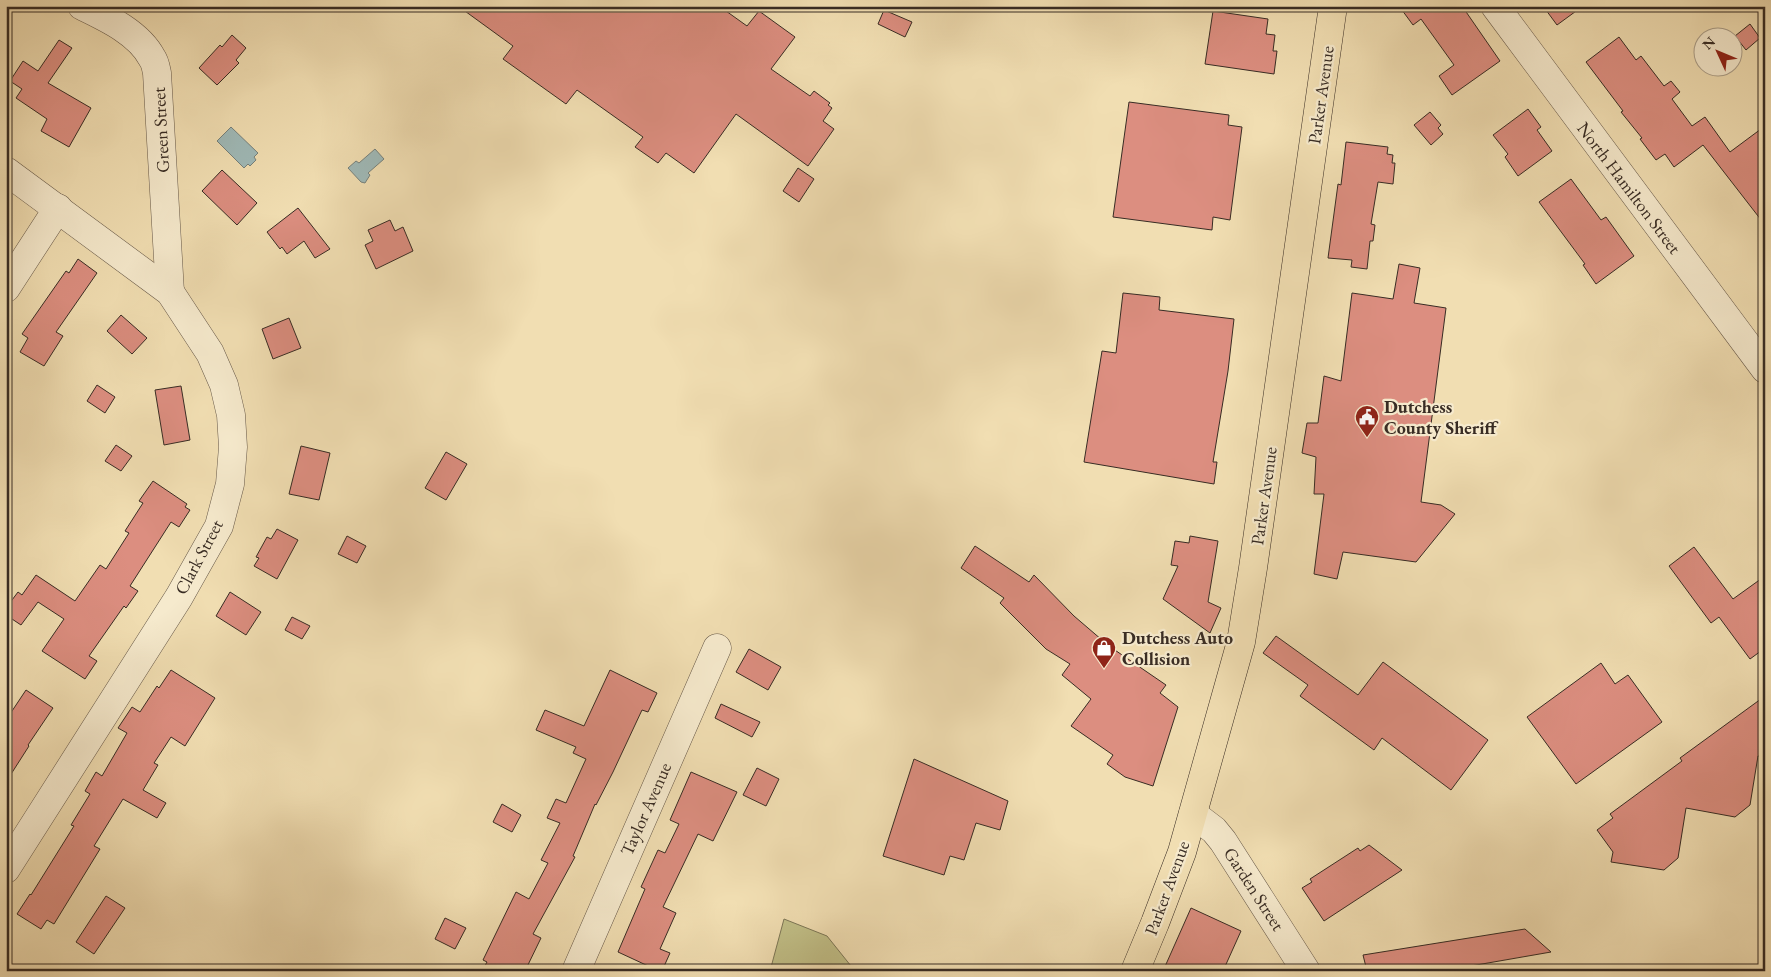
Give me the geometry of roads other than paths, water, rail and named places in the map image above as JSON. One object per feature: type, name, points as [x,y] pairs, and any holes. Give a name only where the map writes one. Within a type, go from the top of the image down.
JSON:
[{"type":"main road","name":"Parker Avenue","points":[[1135,971],[1172,882],[1241,642],[1248,606],[1333,6]]},
{"type":"street","name":"Green Street","points":[[82,6],[137,38],[152,58],[157,73],[170,292]]},
{"type":"street","name":"North Hamilton Street","points":[[1495,6],[1765,370]]},
{"type":"street","points":[[6,171],[58,208],[6,288]]},
{"type":"street","name":"Clark Street","points":[[9,860],[179,596],[219,526],[230,484],[233,447],[231,415],[224,385],[210,353],[170,292],[58,208]]},
{"type":"street","name":"Taylor Avenue","points":[[576,971],[717,648]]},
{"type":"street","name":"Garden Street","points":[[1193,814],[1214,830],[1223,841],[1306,971]]},
{"type":"water","points":[[231,127],[258,153],[254,157],[256,160],[250,166],[248,164],[244,168],[217,141]]},
{"type":"water","points":[[375,149],[384,159],[368,173],[370,175],[365,183],[361,182],[348,168],[356,161],[359,163]]},
{"type":"place","name":"Dutchess County Sheriff","points":[[1367,438]]},
{"type":"place","name":"Dutchess Auto Collision","points":[[1104,669]]}]
